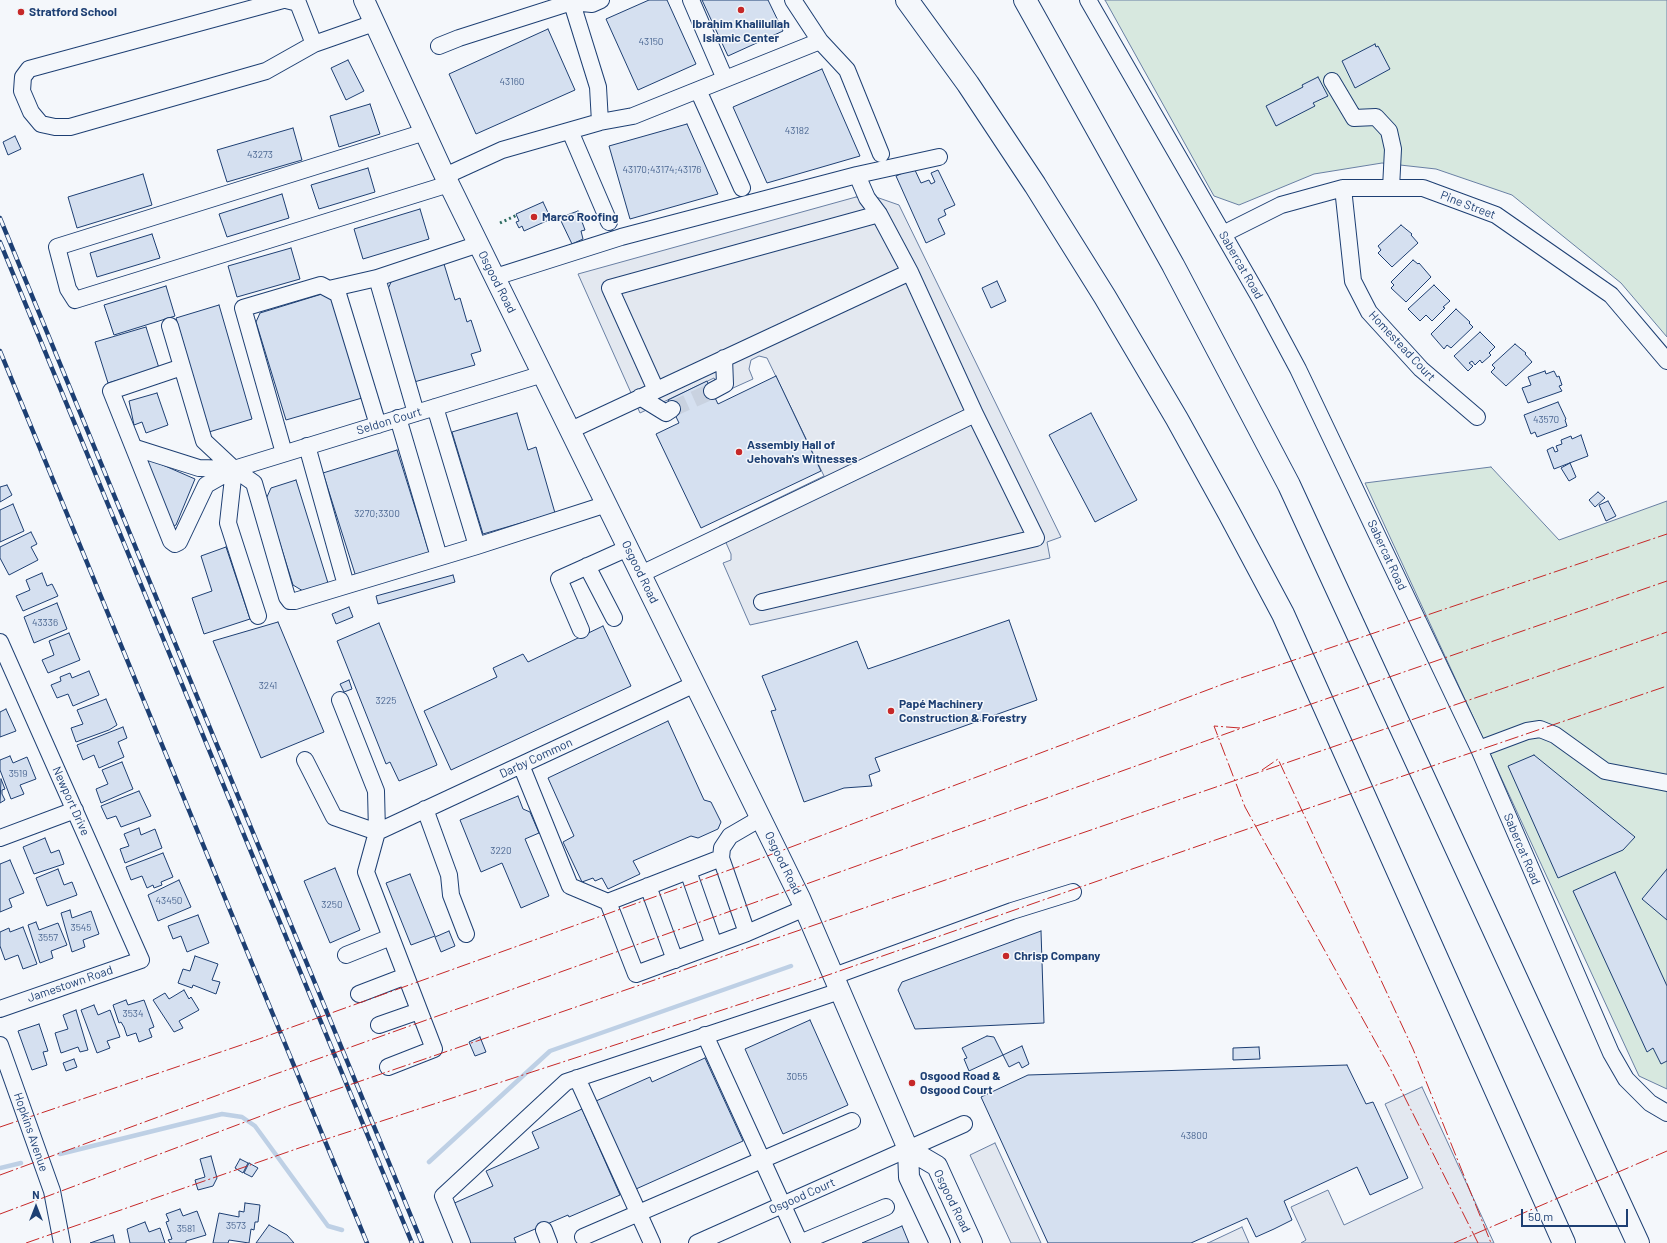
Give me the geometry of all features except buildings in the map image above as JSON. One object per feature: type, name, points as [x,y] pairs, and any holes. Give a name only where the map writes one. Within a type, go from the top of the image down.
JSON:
[{"type":"highway","points":[[907,0],[968,84],[1105,297],[1177,419],[1283,614],[1523,1156],[1564,1243]]},
{"type":"highway","points":[[1025,0],[1173,265],[1289,485],[1638,1243]]},
{"type":"highway","points":[[1523,1156],[1528,1198],[1547,1243]]},
{"type":"main road","name":"Osgood Road","points":[[364,0],[447,180],[544,374],[805,908],[908,1149],[909,1177],[940,1243]]},
{"type":"main road","name":"Osgood Road","points":[[908,1149],[937,1166],[972,1243]]},
{"type":"street","points":[[314,44],[298,3],[285,0],[29,69],[23,77],[22,91],[31,112],[41,124],[55,127],[70,127],[266,71],[314,44],[374,22]]},
{"type":"street","points":[[439,46],[572,1],[592,4],[601,0]]},
{"type":"street","points":[[691,0],[725,79]]},
{"type":"street","points":[[793,0],[820,41],[847,70],[881,154]]},
{"type":"street","name":"Sabercat Road","points":[[1088,0],[1261,300],[1298,369],[1479,749],[1611,1054],[1626,1079],[1650,1103],[1667,1113]]},
{"type":"street","points":[[572,1],[598,87],[600,122]]},
{"type":"street","points":[[425,132],[57,247],[68,289],[75,300],[447,180],[502,150],[600,122],[632,116],[820,41]]},
{"type":"street","points":[[1332,81],[1354,118],[1376,117],[1390,131],[1393,149],[1391,188]]},
{"type":"street","points":[[698,90],[742,188]]},
{"type":"street","points":[[570,131],[609,222]]},
{"type":"street","points":[[495,277],[621,237],[857,175],[940,157]]},
{"type":"street","points":[[762,602],[1036,538],[975,414],[910,272],[879,214],[867,198],[857,175]]},
{"type":"street","name":"Pine Street","points":[[1223,234],[1282,206],[1343,188],[1423,188],[1496,215],[1611,295],[1667,361]]},
{"type":"street","name":"Homestead Court","points":[[1343,188],[1354,281],[1369,312],[1421,369],[1477,417]]},
{"type":"street","points":[[656,390],[610,288],[879,214]]},
{"type":"street","points":[[329,289],[377,278],[479,244]]},
{"type":"street","points":[[571,430],[910,272]]},
{"type":"street","points":[[377,278],[416,413]]},
{"type":"street","points":[[284,453],[243,308],[321,285],[338,294],[378,424]]},
{"type":"street","points":[[170,326],[204,441],[234,469],[254,483],[288,599],[295,601],[477,546],[607,504]]},
{"type":"street","points":[[712,390],[725,384],[724,358]]},
{"type":"street","points":[[182,367],[111,391],[136,448],[171,541],[175,544],[179,542],[206,485],[234,469]]},
{"type":"street","name":"Seldon Court","points":[[234,469],[544,374]]},
{"type":"street","points":[[640,397],[666,413],[672,409]]},
{"type":"street","points":[[435,407],[477,546]]},
{"type":"street","points":[[641,574],[975,414]]},
{"type":"street","points":[[398,418],[439,557]]},
{"type":"street","points":[[307,446],[346,585]]},
{"type":"street","points":[[136,448],[199,468],[234,469]]},
{"type":"street","points":[[234,469],[228,522],[258,616]]},
{"type":"street","points":[[581,630],[559,579],[628,548]]},
{"type":"street","points":[[587,566],[614,618]]},
{"type":"street","name":"Newport Drive","points":[[0,642],[6,675],[75,810],[141,960]]},
{"type":"street","name":"Darby Common","points":[[377,832],[695,684]]},
{"type":"street","points":[[340,700],[376,791],[377,832],[366,872],[434,1049],[388,1067]]},
{"type":"street","points":[[1479,749],[1527,731],[1540,729],[1556,735],[1605,771],[1667,783]]},
{"type":"street","points":[[306,760],[334,817],[377,832]]},
{"type":"street","points":[[521,765],[570,886],[608,902],[721,858]]},
{"type":"street","points":[[425,809],[449,875],[451,895],[466,934]]},
{"type":"street","points":[[0,838],[75,810]]},
{"type":"street","points":[[747,933],[721,858],[722,848],[730,836],[761,818]]},
{"type":"street","points":[[688,871],[714,945]]},
{"type":"street","points":[[648,886],[675,960]]},
{"type":"street","points":[[462,1243],[443,1196],[566,1082],[705,1035],[1012,912],[1073,892]]},
{"type":"street","points":[[608,902],[636,974],[747,933],[805,908]]},
{"type":"street","points":[[346,955],[391,937]]},
{"type":"street","name":"Jamestown Road","points":[[0,1009],[141,960]]},
{"type":"street","points":[[359,994],[406,976]]},
{"type":"street","points":[[379,1025],[419,1011]]},
{"type":"street","points":[[705,1035],[800,1243],[886,1207]]},
{"type":"street","name":"Hopkins Avenue","points":[[0,1045],[52,1191],[62,1243]]},
{"type":"street","points":[[577,1078],[652,1243]]},
{"type":"street","points":[[583,1237],[852,1121]]},
{"type":"street","name":"Osgood Court","points":[[697,1243],[964,1124]]},
{"type":"shaded area","points":[[1105,0],[1667,0],[1667,337],[1621,283],[1512,195],[1436,169],[1382,163],[1314,174],[1239,205],[1214,196]]},
{"type":"shaded area","points":[[856,197],[876,197],[899,205],[1061,537],[1047,542],[1050,558],[750,625],[723,563],[731,560],[731,554],[719,527],[824,476],[767,358],[759,356],[751,360],[749,369],[753,379],[722,393],[714,378],[640,413],[578,274]]},
{"type":"shaded area","points":[[1491,467],[1559,540],[1667,501],[1667,1089],[1639,1076],[1365,483]]},
{"type":"shaded area","points":[[1422,1087],[1494,1243],[1301,1243],[1306,1240],[1291,1207],[1328,1190],[1344,1225],[1423,1188],[1385,1104]]},
{"type":"shaded area","points":[[995,1143],[1041,1243],[1011,1243],[970,1155]]},
{"type":"shaded area","points":[[1242,1227],[1249,1243],[1208,1243]]},
{"type":"waterway","points":[[429,1162],[550,1051],[791,966]]},
{"type":"waterway","points":[[60,1154],[222,1114],[242,1117],[255,1126],[328,1226],[342,1230]]},
{"type":"waterway","points":[[0,1168],[21,1163]]},
{"type":"tunnel","points":[[672,409],[712,391]]},
{"type":"railway","points":[[0,218],[422,1243]]},
{"type":"railway","points":[[0,242],[412,1243]]},
{"type":"railway","points":[[0,351],[367,1243]]},
{"type":"hedge","points":[[500,223],[517,215]]},
{"type":"power","points":[[0,1127],[256,1040],[746,864],[1226,683],[1667,534]]},
{"type":"power","points":[[0,1175],[270,1076],[1242,728],[1667,581]]},
{"type":"power","points":[[0,1214],[285,1107],[1667,632]]},
{"type":"power","points":[[26,1243],[302,1147],[805,983],[1224,837],[1667,686]]},
{"type":"power","points":[[1240,728],[1214,726],[1245,807],[1390,1068],[1478,1243]]},
{"type":"power","points":[[1262,770],[1278,759],[1413,1049],[1491,1243]]},
{"type":"power","points":[[1454,1243],[1667,1151]]},
{"type":"place","name":"Ibrahim Khalilullah Islamic Center","points":[[741,10]]},
{"type":"place","name":"Stratford School","points":[[21,12]]},
{"type":"place","name":"Marco Roofing","points":[[534,217]]},
{"type":"place","name":"Assembly Hall of Jehovah's Witnesses","points":[[739,452]]},
{"type":"place","name":"Papé Machinery Construction & Forestry","points":[[891,711]]},
{"type":"place","name":"Chrisp Company","points":[[1006,956]]},
{"type":"place","name":"Osgood Road & Osgood Court","points":[[912,1083]]}]
